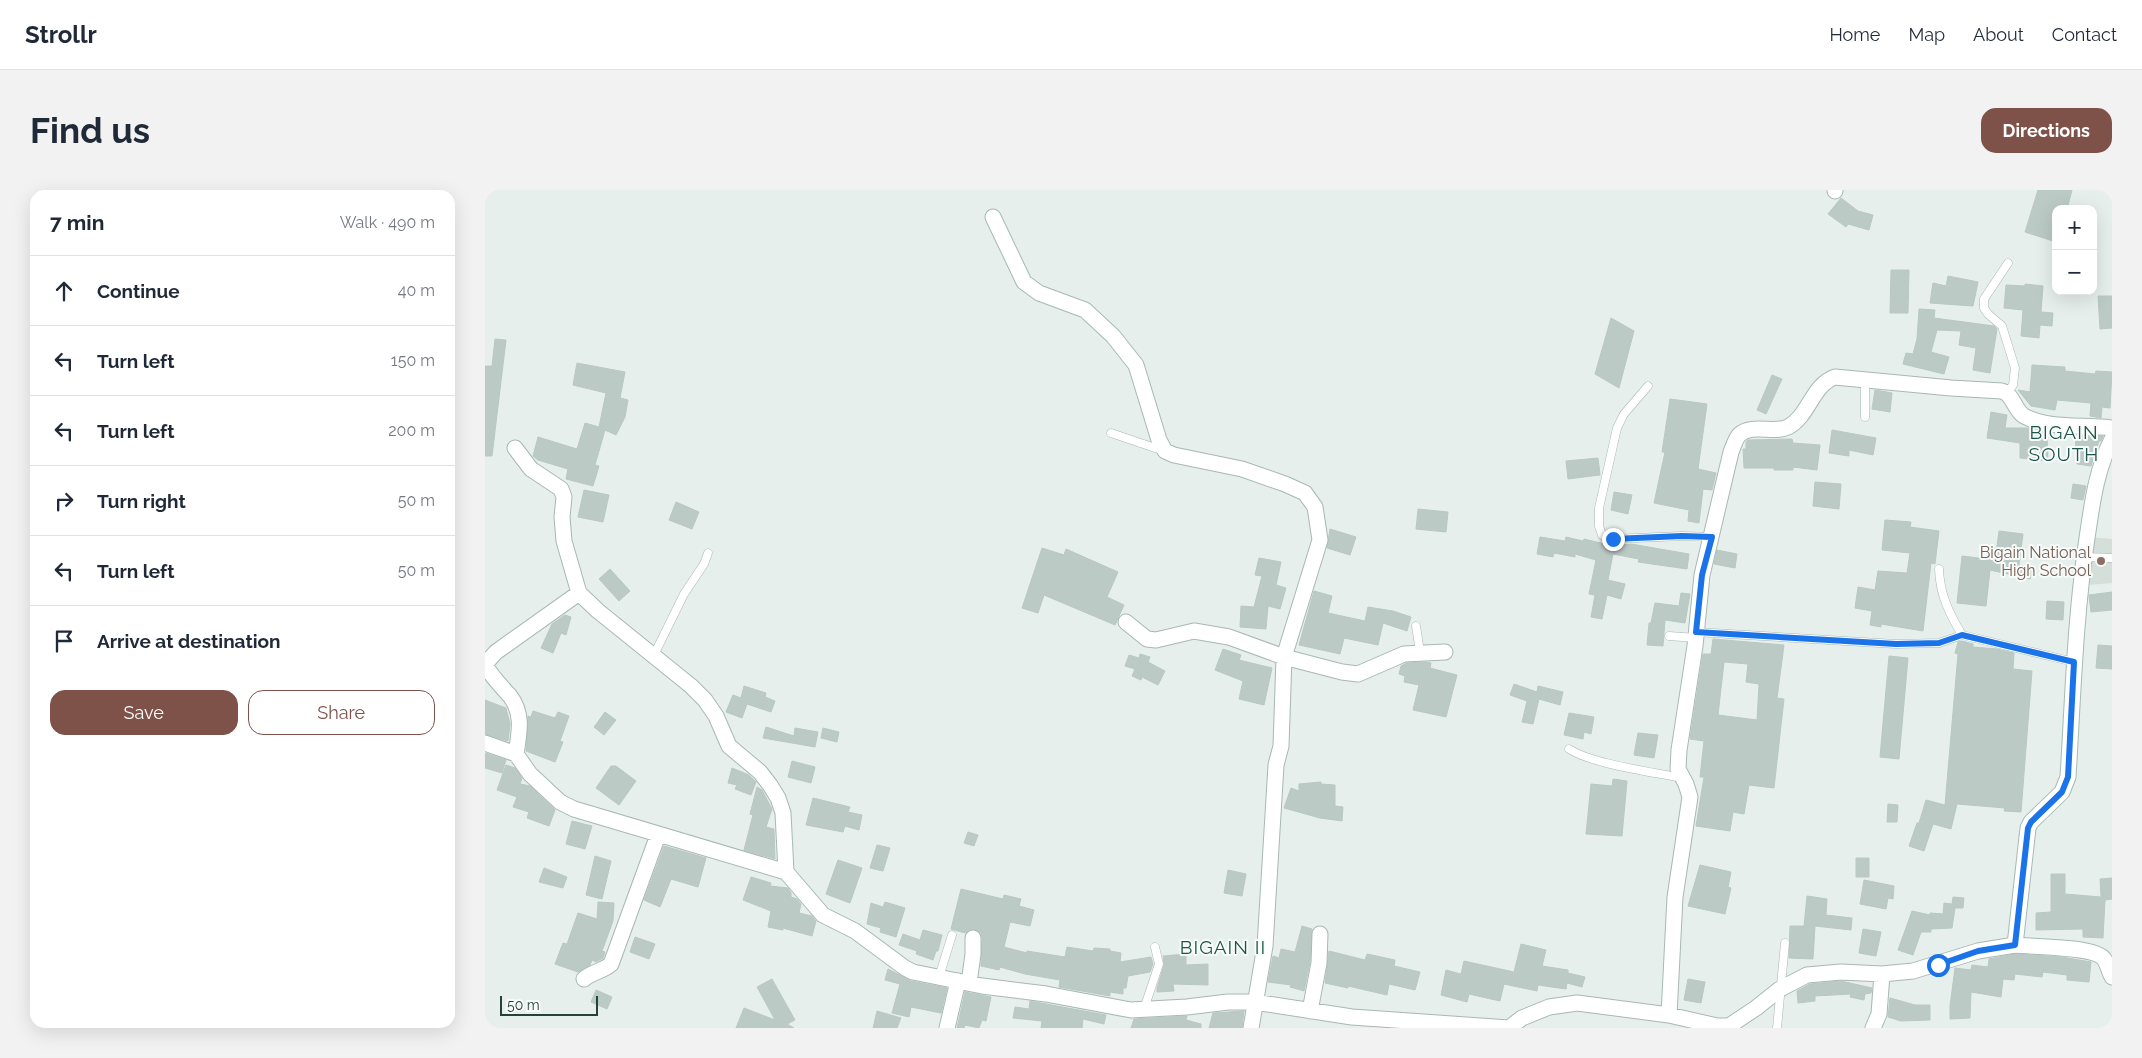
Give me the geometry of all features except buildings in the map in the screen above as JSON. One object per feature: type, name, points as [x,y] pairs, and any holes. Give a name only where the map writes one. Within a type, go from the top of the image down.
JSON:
[{"type":"street","points":[[993,217],[1024,282],[1039,293],[1085,310],[1113,336],[1136,366],[1159,440],[1165,451],[1174,455],[1242,469],[1285,484],[1305,493],[1315,507],[1320,540],[1284,657],[1281,746],[1277,765],[1265,946],[1251,1028]]},
{"type":"street","points":[[1669,1015],[1675,897],[1690,797],[1678,769],[1679,750],[1696,635],[1702,575],[1731,452],[1739,435],[1750,430],[1787,427],[1798,420],[1826,380],[1835,377],[2002,391],[2007,393],[2023,415],[2037,421],[2070,426],[2112,428]]},
{"type":"street","points":[[2015,945],[2028,828],[2031,822],[2062,792],[2068,777],[2074,662],[2084,557],[2098,475],[2112,439]]},
{"type":"street","points":[[515,448],[531,469],[561,489],[563,497],[564,541],[579,593],[598,611],[691,686],[705,700],[716,716],[729,746],[760,772],[770,785],[778,798],[783,813],[786,872]]},
{"type":"street","points":[[516,754],[520,727],[518,712],[511,698],[491,677],[485,664],[495,652],[579,593]]},
{"type":"street","points":[[1126,622],[1147,639],[1156,640],[1194,631],[1229,637],[1284,657],[1342,672],[1358,674],[1404,654],[1445,652]]},
{"type":"street","points":[[485,743],[516,754],[530,774],[560,802],[574,809],[786,872],[823,915],[855,931],[913,972],[1131,1010],[1187,1007],[1228,1002],[1254,1002],[1310,1011],[1331,1021],[1511,1028],[1522,1018],[1549,1007],[1577,1003],[1669,1015],[1717,1026],[1729,1026],[1780,989],[1807,975],[1841,972],[1882,974],[1913,972],[1978,951],[2015,945],[2083,950],[2097,954],[2104,958],[2112,977]]},
{"type":"street","points":[[584,979],[592,972],[607,968],[611,964],[658,835]]},
{"type":"street","points":[[1310,1011],[1319,963],[1320,934]]},
{"type":"street","points":[[947,1028],[973,954],[973,938]]},
{"type":"street","points":[[1873,1028],[1879,1014],[1882,974]]},
{"type":"lane","points":[[2007,393],[2013,385],[2015,368],[2002,326],[1988,314],[1984,308],[1984,299],[2008,263]]},
{"type":"lane","points":[[1865,380],[1865,417]]},
{"type":"lane","points":[[1648,386],[1624,414],[1617,428],[1599,508],[1599,526],[1602,535],[1613,539],[1682,536],[1712,537]]},
{"type":"lane","points":[[1111,432],[1165,451]]},
{"type":"lane","points":[[654,655],[684,594],[704,564],[707,553]]},
{"type":"lane","points":[[2084,557],[2112,558]]},
{"type":"lane","points":[[1939,569],[1942,595],[1947,610],[1962,635]]},
{"type":"lane","points":[[1416,626],[1420,652]]},
{"type":"lane","points":[[1669,636],[1696,635],[1896,644],[1939,643],[1962,635],[2074,662]]},
{"type":"lane","points":[[1569,749],[1577,754],[1610,763],[1681,778]]},
{"type":"lane","points":[[939,977],[952,935]]},
{"type":"lane","points":[[1777,1028],[1785,943]]},
{"type":"lane","points":[[1144,1009],[1159,964],[1155,947]]},
{"type":"shaded area","name":"Bigain National High School","points":[[2091,537],[2112,539],[2112,583],[2088,585]]},
{"type":"place","name":"Bigain National High School","points":[[2101,561]]},
{"type":"district","name":"BIGAIN SOUTH","points":[[2064,443]]},
{"type":"district","name":"BIGAIN II","points":[[1223,947]]},
{"type":"route","points":[[1613,539],[1682,536],[1712,537],[1702,575],[1696,632],[1800,640],[1896,644],[1939,643],[1962,635],[2074,662],[2068,777],[2062,792],[2031,822],[2028,828],[2015,945],[1978,951],[1938,965]]}]
